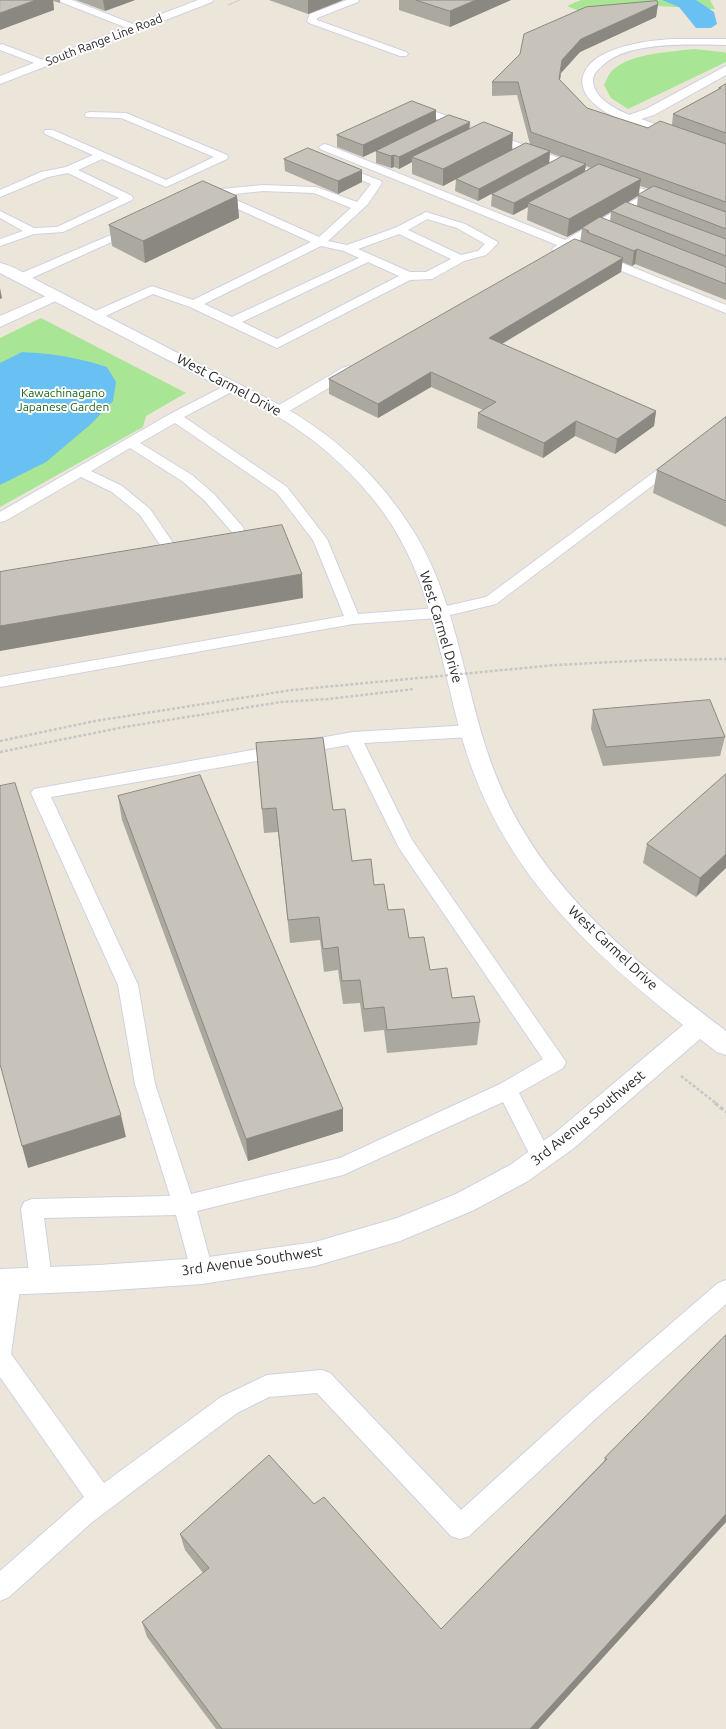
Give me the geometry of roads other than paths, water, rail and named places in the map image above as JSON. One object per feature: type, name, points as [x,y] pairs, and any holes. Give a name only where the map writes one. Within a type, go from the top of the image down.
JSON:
[{"type":"street","name":"South Range Line Road","points":[[0,80],[208,0]]},
{"type":"street","points":[[726,42],[675,42],[643,45],[618,52],[607,57],[594,66],[587,75],[587,86],[595,98],[608,108],[629,119],[726,153]]},
{"type":"street","points":[[629,119],[650,112],[726,70]]},
{"type":"street","name":"West Carmel Drive","points":[[0,267],[279,411],[313,432],[342,455],[364,476],[386,503],[408,534],[430,584],[479,758],[495,798],[517,839],[540,875],[569,910],[592,934],[624,963],[726,1045]]},
{"type":"street","points":[[0,322],[55,296]]},
{"type":"street","name":"3rd Avenue Southwest","points":[[5,1281],[99,1278],[202,1270],[315,1254],[400,1229],[465,1202],[519,1173],[566,1140],[700,1025]]},
{"type":"lane","points":[[355,0],[313,16],[312,21],[403,54]]},
{"type":"lane","points":[[61,4],[135,28]]},
{"type":"lane","points":[[61,4],[71,12]]},
{"type":"lane","points":[[2,47],[43,63]]},
{"type":"lane","points":[[405,110],[412,107],[450,120],[480,135],[526,149],[678,205]]},
{"type":"lane","points":[[49,132],[166,184],[223,157],[122,115],[90,115]]},
{"type":"lane","points":[[436,127],[450,120]]},
{"type":"lane","points":[[337,141],[324,147],[726,309]]},
{"type":"lane","points":[[513,156],[526,149]]},
{"type":"lane","points":[[0,194],[45,174],[69,170],[103,155]]},
{"type":"lane","points":[[363,163],[376,156]]},
{"type":"lane","points":[[548,169],[562,162]]},
{"type":"lane","points":[[194,304],[320,242],[364,202],[377,183],[329,163]]},
{"type":"lane","points":[[0,243],[32,231],[59,230],[128,198],[69,170]]},
{"type":"lane","points":[[396,176],[410,170]]},
{"type":"lane","points":[[584,182],[597,175]]},
{"type":"lane","points":[[440,194],[453,187]]},
{"type":"lane","points":[[348,248],[399,230],[426,215],[461,226],[492,243],[482,253],[460,259],[428,276],[408,276],[348,248],[320,242],[208,195],[263,188],[316,190],[359,207]]},
{"type":"lane","points":[[551,253],[651,195]]},
{"type":"lane","points":[[475,209],[489,201]]},
{"type":"lane","points":[[624,211],[638,216]]},
{"type":"lane","points":[[0,214],[32,231]]},
{"type":"lane","points":[[511,223],[524,216]]},
{"type":"lane","points":[[21,278],[139,226]]},
{"type":"lane","points":[[597,226],[611,232]]},
{"type":"lane","points":[[399,230],[460,259]]},
{"type":"lane","points":[[232,322],[368,258]]},
{"type":"lane","points":[[95,316],[152,290],[194,304],[277,344],[408,276]]},
{"type":"lane","points":[[279,411],[357,365]]},
{"type":"lane","points":[[0,518],[175,417],[232,386]]},
{"type":"lane","points":[[175,417],[282,490],[320,539],[353,619]]},
{"type":"lane","points":[[130,443],[187,478],[209,497],[237,529]]},
{"type":"lane","points":[[0,682],[353,619],[438,613],[491,601],[688,454]]},
{"type":"lane","points":[[81,472],[117,489],[145,512],[166,543]]},
{"type":"lane","points":[[202,1270],[184,1205],[145,1084],[128,985],[40,793],[353,738],[471,731]]},
{"type":"lane","points":[[41,1280],[32,1209],[184,1205],[343,1166],[507,1090],[556,1062],[405,843],[353,738]]},
{"type":"lane","points":[[507,1090],[541,1157]]},
{"type":"lane","points":[[0,1353],[5,1281]]},
{"type":"lane","points":[[0,1588],[82,1514],[229,1406],[267,1386],[322,1381],[460,1527],[594,1405],[726,1290]]},
{"type":"lane","points":[[0,1357],[101,1500]]},
{"type":"water","points":[[662,0],[696,0],[714,12],[717,24],[711,28],[696,28],[679,7]]},
{"type":"water","points":[[22,352],[65,356],[107,367],[116,382],[113,401],[91,424],[46,462],[0,485],[0,363]]},
{"type":"park label","name":"Kawachinagano Japanese Garden","points":[[63,400]]}]
